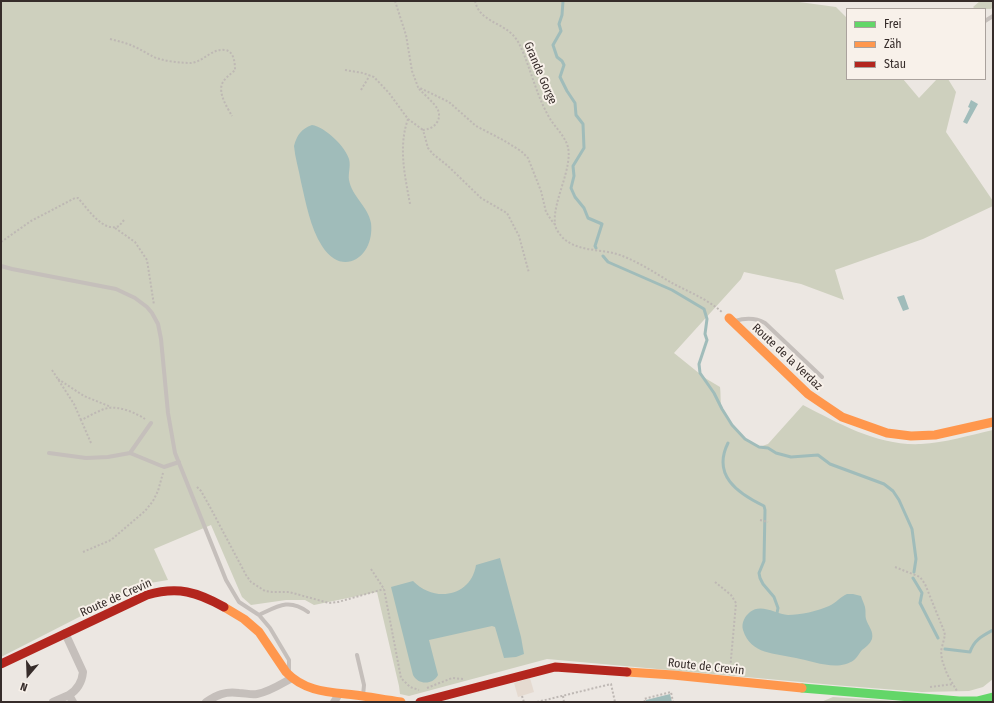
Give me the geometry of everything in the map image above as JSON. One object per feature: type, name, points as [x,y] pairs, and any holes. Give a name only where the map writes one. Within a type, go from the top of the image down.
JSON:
[{"type":"street","name":"Route de la Verdaz","points":[[731,319],[808,394],[832,411],[855,422],[887,433],[911,436],[935,435],[993,422]]},
{"type":"street","name":"Route de Crevin","points":[[1,664],[147,595],[163,591],[182,590],[192,592],[208,599],[249,622],[258,630],[290,677],[309,688],[339,694],[401,702]]},
{"type":"street","points":[[53,702],[71,699],[82,678],[83,672],[65,633]]},
{"type":"street","name":"Route de Crevin","points":[[420,702],[561,666],[673,675],[765,685],[959,700],[977,701],[993,698]]},
{"type":"street","points":[[206,702],[225,693],[260,693],[290,677]]},
{"type":"street","points":[[334,702],[339,694]]},
{"type":"lane","points":[[1,266],[116,289],[135,298],[148,307],[158,324],[161,339],[168,413],[178,462],[226,580],[239,602],[259,615],[270,628],[289,660],[290,677]]},
{"type":"lane","points":[[731,319],[754,319],[765,323],[822,377]]},
{"type":"lane","points":[[130,453],[151,423]]},
{"type":"lane","points":[[48,453],[86,458],[108,457],[130,453],[164,467],[178,462]]},
{"type":"lane","points":[[259,615],[277,607],[289,604],[300,607],[308,612]]},
{"type":"lane","points":[[357,655],[364,685],[363,697]]},
{"type":"path","points":[[345,70],[370,75],[379,80],[408,119],[424,130],[430,130],[437,123],[439,114],[437,109],[418,87],[412,71],[406,35],[395,1]]},
{"type":"path","name":"Grande Gorge","points":[[475,1],[477,8],[486,18],[511,33],[519,43],[537,93],[549,118],[565,139],[569,150],[568,162],[555,215],[555,225]]},
{"type":"path","points":[[110,39],[134,47],[153,57],[184,63],[192,63],[218,50],[226,50],[230,52],[235,64],[235,70],[224,80],[221,89],[232,116]]},
{"type":"path","points":[[361,90],[370,75]]},
{"type":"path","points":[[418,87],[449,102],[476,126],[521,151],[528,158],[541,191],[546,212],[563,238],[583,249],[614,253],[649,268],[672,283],[713,303],[731,319]]},
{"type":"path","points":[[408,119],[405,129],[403,158],[410,204]]},
{"type":"path","points":[[424,130],[428,148],[433,154],[448,166],[481,198],[507,213],[519,236],[529,273]]},
{"type":"path","points":[[1,242],[31,221],[78,198],[99,221],[107,226],[115,228],[134,242],[147,260],[158,324]]},
{"type":"path","points":[[115,228],[124,220]]},
{"type":"path","points":[[52,370],[74,404],[91,443]]},
{"type":"path","points":[[58,379],[89,399],[113,408],[139,415],[151,423]]},
{"type":"path","points":[[81,420],[104,410],[113,408]]},
{"type":"path","points":[[83,552],[111,540],[127,528],[144,512],[153,501],[158,491],[164,467]]},
{"type":"path","points":[[189,488],[196,487],[201,491],[246,575],[251,582],[262,589],[272,592],[289,592],[322,602],[333,603],[384,589]]},
{"type":"path","points":[[760,520],[768,522]]},
{"type":"path","points":[[895,567],[917,575],[925,584],[944,631],[945,635],[941,648],[941,654],[947,674],[957,688],[959,700]]},
{"type":"path","points":[[371,569],[384,589],[397,650],[400,674],[403,681],[410,687],[418,690],[452,678],[468,678],[470,689]]},
{"type":"path","points":[[715,582],[731,595],[736,603],[730,671]]},
{"type":"path","points":[[537,702],[611,684],[616,702]]},
{"type":"path","points":[[645,702],[644,699],[671,692],[673,702]]},
{"type":"path","points":[[522,696],[524,702]]},
{"type":"path","points":[[563,696],[564,702]]},
{"type":"green space","points":[[1,1],[792,1],[836,7],[846,17],[846,80],[904,80],[919,98],[936,80],[949,80],[956,92],[946,132],[993,201],[993,206],[923,239],[835,270],[844,300],[801,284],[744,272],[741,279],[674,353],[705,378],[720,387],[721,407],[728,421],[742,437],[759,447],[768,444],[803,405],[845,426],[875,438],[905,444],[939,442],[993,430],[993,679],[983,687],[969,691],[922,692],[547,659],[409,696],[400,694],[377,592],[314,605],[305,600],[286,600],[251,605],[242,597],[211,525],[154,549],[168,580],[150,583],[130,591],[1,657]]},
{"type":"green space","points":[[980,1],[993,1],[993,7],[991,9],[973,7]]},
{"type":"green space","points":[[833,697],[912,702],[821,702]]},
{"type":"shaded area","points":[[530,678],[534,692],[518,697],[514,683]]},
{"type":"water","points":[[971,100],[978,104],[967,124],[963,122],[970,108],[968,107]]},
{"type":"water","points":[[312,125],[323,129],[328,133],[339,143],[347,154],[350,162],[349,180],[353,192],[367,212],[371,223],[371,235],[368,245],[363,253],[356,259],[348,262],[339,261],[330,256],[322,246],[311,223],[294,146],[300,133],[305,128]]},
{"type":"water","points":[[904,295],[909,309],[903,311],[897,297]]},
{"type":"water","points":[[500,558],[521,637],[524,654],[516,657],[504,658],[495,627],[492,626],[429,640],[438,675],[433,681],[418,681],[413,675],[391,587],[413,581],[422,588],[431,592],[441,594],[450,593],[459,590],[467,584],[473,576],[476,565]]},
{"type":"water","points":[[847,594],[861,596],[865,607],[866,619],[872,631],[872,639],[869,644],[855,659],[848,663],[841,665],[825,665],[765,652],[752,644],[743,630],[743,622],[745,618],[754,610],[764,609],[788,615],[803,613],[820,610]]},
{"type":"water","points":[[670,694],[672,702],[646,702],[646,700]]},
{"type":"waterway","points":[[563,1],[562,15],[559,24],[561,31],[553,45],[557,57],[564,65],[560,77],[575,103],[576,115],[583,124],[584,148],[573,166],[574,176],[571,188],[575,197],[584,208],[588,218],[602,224],[595,246],[596,248]]},
{"type":"waterway","points":[[603,256],[608,262],[672,290],[704,309],[707,319],[705,334],[707,340],[699,364],[700,373],[714,393],[732,425],[745,439],[759,447],[768,448],[776,453],[791,457],[818,455],[830,464],[884,484],[893,491],[899,500],[912,529],[916,559],[914,572]]},
{"type":"waterway","points":[[728,443],[724,454],[723,465],[725,474],[737,489],[764,506],[764,561],[759,573],[763,584],[774,597],[778,608],[777,613]]},
{"type":"waterway","points":[[913,578],[922,593],[920,603],[938,638]]},
{"type":"waterway","points":[[945,649],[970,652],[976,641],[993,630]]},
{"type":"traffic: fast","points":[[802,688],[959,701],[977,701],[993,697]]},
{"type":"traffic: slow","points":[[729,318],[808,394],[842,417],[887,433],[911,436],[935,435],[993,422]]},
{"type":"traffic: slow","points":[[224,607],[244,619],[259,632],[286,672],[301,684],[327,692],[401,702]]},
{"type":"traffic: slow","points":[[627,672],[673,675],[802,688]]},
{"type":"traffic: jam","points":[[1,664],[147,595],[158,592],[178,591],[196,594],[224,607]]},
{"type":"traffic: jam","points":[[420,702],[555,667],[627,672]]}]
